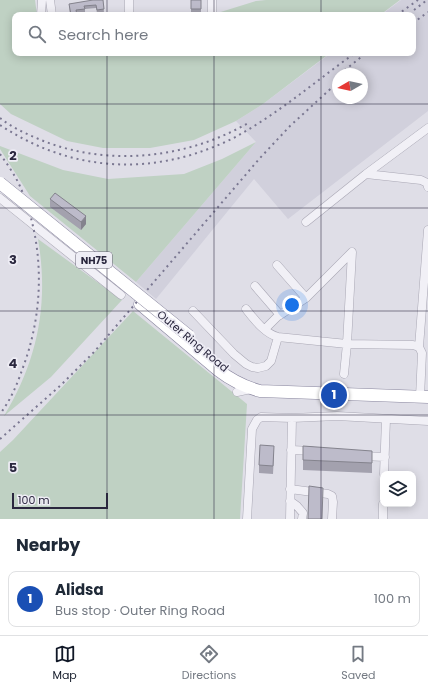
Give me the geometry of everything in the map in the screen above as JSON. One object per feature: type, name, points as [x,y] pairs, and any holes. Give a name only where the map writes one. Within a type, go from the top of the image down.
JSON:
[{"type":"highway","name":"Outer Ring Road","points":[[0,183],[187,339],[218,370],[230,379],[260,391],[424,393]]},
{"type":"highway","name":"Outer Ring Road","points":[[0,190],[53,234],[232,374],[249,382],[268,386],[424,393]]},
{"type":"street","points":[[40,12],[42,0]]},
{"type":"street","points":[[50,0],[52,12]]},
{"type":"street","points":[[129,0],[129,12]]},
{"type":"street","points":[[212,0],[212,12]]},
{"type":"street","points":[[306,222],[366,174],[428,128]]},
{"type":"street","points":[[366,174],[421,180],[427,183],[428,187]]},
{"type":"street","points":[[0,198],[121,295]]},
{"type":"street","points":[[418,347],[427,259],[428,230]]},
{"type":"street","points":[[265,329],[280,315],[306,298],[352,252],[344,374]]},
{"type":"street","points":[[277,265],[306,298]]},
{"type":"street","points":[[255,286],[280,315]]},
{"type":"street","points":[[246,309],[265,329],[274,336],[278,337],[347,344],[412,345],[418,347],[422,352],[424,393]]},
{"type":"street","points":[[192,311],[234,354],[252,367],[258,368],[266,366],[272,361],[278,337]]},
{"type":"street","points":[[237,392],[252,389]]},
{"type":"street","points":[[247,519],[252,429],[260,417],[292,418],[337,416],[428,421]]},
{"type":"street","points":[[290,519],[292,418]]},
{"type":"street","points":[[384,471],[386,419]]},
{"type":"street","points":[[291,450],[322,452]]},
{"type":"street","points":[[354,455],[385,458]]},
{"type":"street","points":[[290,488],[328,494],[332,496],[332,519]]},
{"type":"street","points":[[290,501],[303,513],[302,519]]},
{"type":"street","points":[[383,507],[383,519]]},
{"type":"shaded area","points":[[401,0],[428,0],[428,111],[288,219],[254,179],[156,299],[136,282],[256,142],[236,121],[263,104],[327,56],[416,56],[416,12],[385,12]]},
{"type":"green space","points":[[0,0],[35,0],[37,12],[12,12],[12,56],[326,56],[263,104],[236,121],[194,140],[150,148],[103,148],[67,141],[11,114],[0,104]]},
{"type":"green space","points":[[400,0],[384,12],[221,12],[256,1]]},
{"type":"green space","points":[[256,142],[136,282],[30,196],[0,149],[0,146],[63,170],[108,179],[184,174],[222,159]]},
{"type":"green space","points":[[38,239],[122,300],[51,377],[4,416],[16,395],[25,374],[33,352],[38,330],[42,286]]},
{"type":"green space","points":[[133,311],[247,404],[240,519],[0,519],[0,452],[13,440]]},
{"type":"building","points":[[103,0],[104,9],[97,10],[96,5],[84,6],[85,9],[76,10],[76,12],[70,12],[69,4]]},
{"type":"building","points":[[191,0],[201,0],[201,9],[191,9]]},
{"type":"building","points":[[55,193],[86,216],[81,222],[50,199]]},
{"type":"building","points":[[260,445],[274,446],[273,466],[259,465]]},
{"type":"building","points":[[303,446],[372,451],[372,463],[303,460]]},
{"type":"building","points":[[309,486],[323,488],[322,519],[308,519]]},
{"type":"railway","points":[[401,12],[418,0]]},
{"type":"railway","points":[[414,10],[427,0]]},
{"type":"railway","points":[[416,21],[428,12]]},
{"type":"railway","points":[[0,125],[22,138],[46,149],[69,157],[94,162],[118,164],[143,164],[169,160],[194,154],[239,135],[283,106],[351,56]]},
{"type":"railway","points":[[347,68],[362,56]]},
{"type":"railway","points":[[0,439],[61,385],[94,352],[260,158],[290,126],[332,88]]},
{"type":"railway","points":[[0,118],[25,133],[60,147],[88,153],[116,156],[171,152],[199,145],[225,135],[250,122]]},
{"type":"railway","points":[[0,154],[18,181],[30,213],[35,235],[39,280],[35,326],[29,348],[20,376],[7,404],[0,414]]},
{"type":"place","name":"Alidsa","points":[[334,395]]}]
